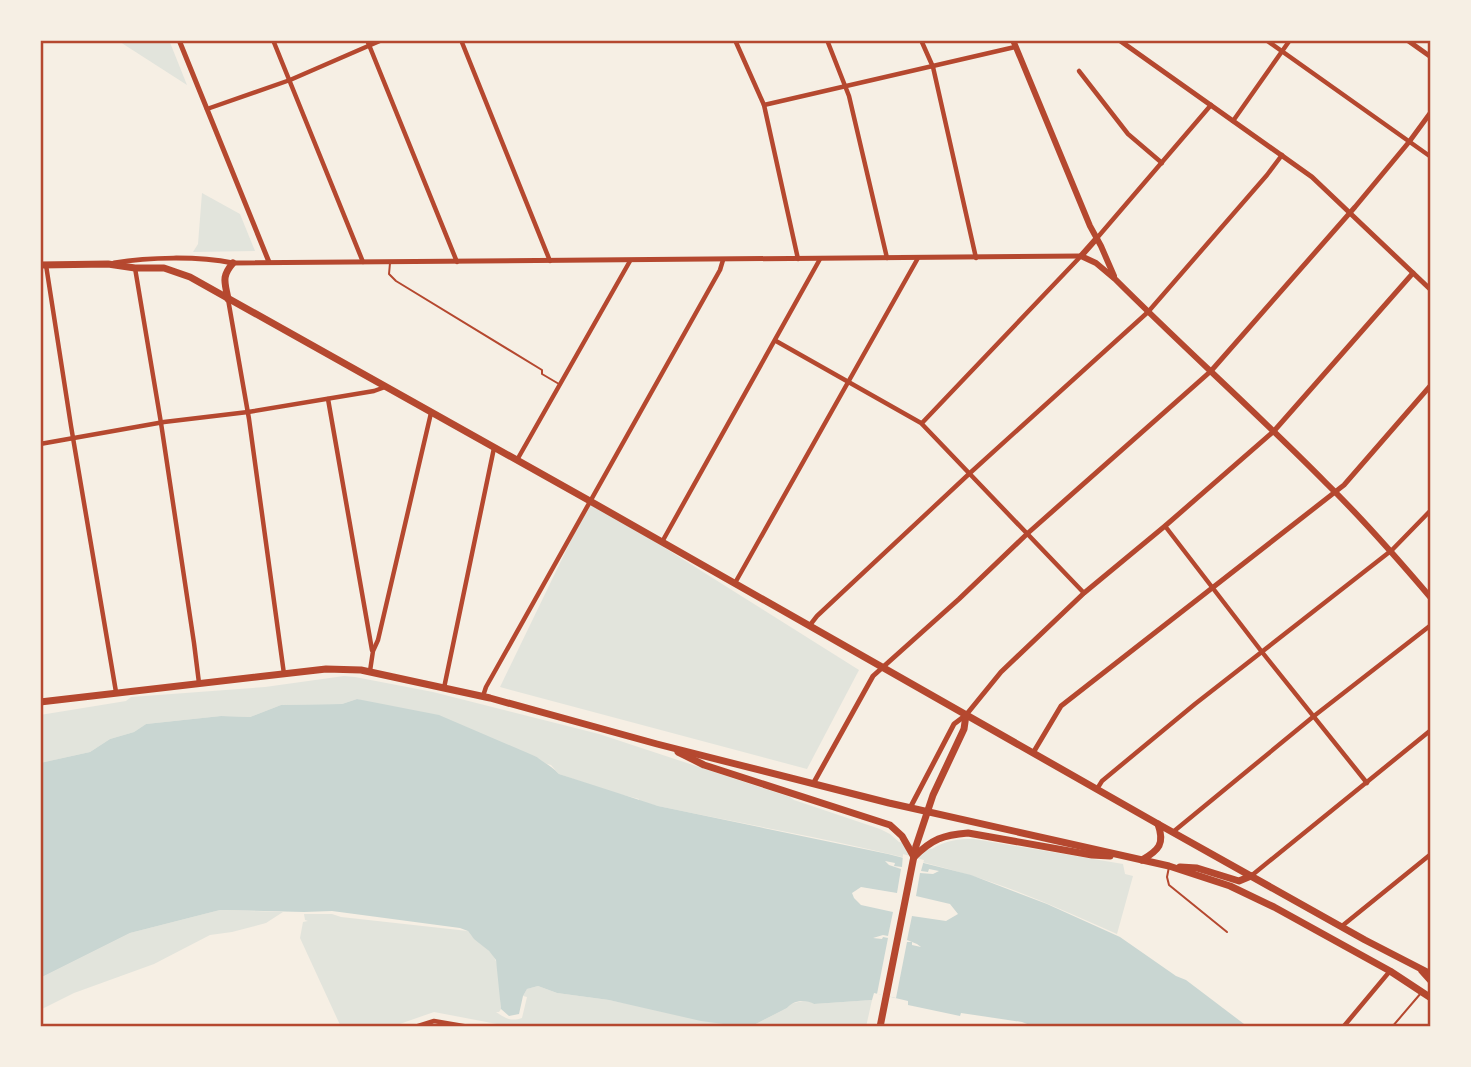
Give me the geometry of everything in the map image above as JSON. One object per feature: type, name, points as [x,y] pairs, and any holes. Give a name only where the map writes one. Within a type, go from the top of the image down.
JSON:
[{"type":"main road","points":[[1014,44],[1115,279]]},
{"type":"main road","points":[[1097,238],[1081,256],[1096,263],[1115,279],[1274,431],[1391,551],[1431,597]]},
{"type":"main road","points":[[229,299],[224,278],[225,272],[233,263]]},
{"type":"main road","points":[[43,265],[108,264],[175,270],[590,501],[1158,824],[1431,974]]},
{"type":"main road","points":[[40,702],[341,668],[370,671],[483,696],[665,746],[910,808],[1169,866],[1239,890],[1274,907],[1428,994]]},
{"type":"main road","points":[[880,1027],[924,819],[939,780],[964,729],[966,715]]},
{"type":"main road","points":[[665,746],[704,765],[890,825],[897,830],[914,858]]},
{"type":"main road","points":[[1142,860],[1154,853],[1161,841],[1158,824]]},
{"type":"main road","points":[[920,847],[941,837],[968,833],[1092,855],[1126,856]]},
{"type":"main road","points":[[1169,866],[1197,868],[1239,881],[1251,876]]},
{"type":"main road","points":[[1419,968],[1431,981]]},
{"type":"street","points":[[179,40],[270,262]]},
{"type":"street","points":[[273,40],[363,262]]},
{"type":"street","points":[[207,109],[290,80],[368,43],[382,40]]},
{"type":"street","points":[[461,40],[550,261]]},
{"type":"street","points":[[735,40],[764,105],[798,259]]},
{"type":"street","points":[[827,40],[846,86],[887,259]]},
{"type":"street","points":[[921,40],[933,67],[976,258]]},
{"type":"street","points":[[1119,40],[1312,177],[1431,290]]},
{"type":"street","points":[[1266,40],[1431,157]]},
{"type":"street","points":[[1233,121],[1290,40]]},
{"type":"street","points":[[1407,40],[1431,57]]},
{"type":"street","points":[[368,43],[457,262]]},
{"type":"street","points":[[764,105],[933,67],[1014,44]]},
{"type":"street","points":[[1079,71],[1128,134],[1162,163]]},
{"type":"street","points":[[1097,238],[1211,105]]},
{"type":"street","points":[[813,784],[873,676],[1028,533],[1212,371],[1350,213],[1431,112]]},
{"type":"street","points":[[809,626],[970,473],[1148,312],[1282,155]]},
{"type":"street","points":[[108,264],[156,259],[216,260],[233,263],[1081,256]]},
{"type":"street","points":[[921,423],[1081,256]]},
{"type":"street","points":[[735,584],[918,258]]},
{"type":"street","points":[[662,542],[820,259]]},
{"type":"street","points":[[483,696],[720,270],[723,260]]},
{"type":"street","points":[[517,460],[630,261]]},
{"type":"street","points":[[43,265],[116,692]]},
{"type":"street","points":[[135,268],[161,423],[199,684]]},
{"type":"street","points":[[910,808],[954,724],[966,715],[1002,673],[1084,593],[1274,431],[1413,273]]},
{"type":"street","points":[[229,299],[248,412],[284,674]]},
{"type":"street","points":[[776,341],[921,423],[1084,593]]},
{"type":"street","points":[[1033,753],[1061,706],[1344,485],[1431,385]]},
{"type":"street","points":[[40,444],[328,399],[386,387]]},
{"type":"street","points":[[328,399],[373,651]]},
{"type":"street","points":[[370,671],[431,412]]},
{"type":"street","points":[[444,688],[494,447]]},
{"type":"street","points":[[1097,789],[1102,781],[1391,551],[1431,510]]},
{"type":"street","points":[[1165,526],[1367,783]]},
{"type":"street","points":[[1173,832],[1314,716],[1431,625]]},
{"type":"street","points":[[1251,876],[1431,730]]},
{"type":"street","points":[[1342,926],[1431,854]]},
{"type":"street","points":[[1344,1026],[1390,971]]},
{"type":"street","points":[[415,1027],[439,1021],[469,1027]]},
{"type":"lane","points":[[390,262],[389,274],[396,281],[542,370],[542,374],[560,385]]},
{"type":"lane","points":[[1169,866],[1168,885],[1227,932]]},
{"type":"lane","points":[[1392,1027],[1428,994]]},
{"type":"shaded area","points":[[117,40],[169,40],[187,85]]},
{"type":"shaded area","points":[[202,193],[240,214],[255,251],[193,252],[198,244]]},
{"type":"shaded area","points":[[590,501],[859,670],[807,769],[500,687]]},
{"type":"shaded area","points":[[344,676],[433,692],[599,734],[880,829],[899,842],[932,849],[952,841],[974,839],[1123,864],[1125,874],[1133,876],[1117,934],[1007,888],[931,864],[639,801],[559,774],[551,765],[537,757],[357,699],[342,704],[281,705],[250,717],[221,716],[146,724],[134,732],[110,739],[90,752],[40,763],[40,715],[126,701],[131,697],[265,687]]},
{"type":"shaded area","points":[[357,699],[439,715],[537,757],[559,774],[658,806],[888,854],[971,875],[1047,904],[1120,937],[1176,976],[1186,980],[1248,1027],[1035,1027],[1022,1022],[961,1013],[960,1016],[908,1005],[908,1001],[874,993],[872,1000],[814,1004],[807,1001],[796,1002],[746,1027],[701,1021],[609,1000],[557,993],[538,986],[527,989],[519,1014],[509,1016],[501,1009],[496,960],[468,931],[332,911],[220,910],[130,933],[40,978],[40,763],[90,752],[110,739],[134,732],[146,724],[221,716],[250,717],[281,705],[342,704]]},
{"type":"shaded area","points":[[220,910],[283,912],[266,923],[210,935],[154,964],[74,993],[40,1010],[40,978],[130,933]]},
{"type":"shaded area","points":[[304,914],[332,914],[468,931],[490,952],[497,963],[501,1009],[496,1012],[508,1019],[522,1018],[527,997],[523,996],[527,989],[538,986],[557,993],[609,1000],[746,1027],[513,1027],[434,1012],[391,1027],[341,1027],[300,938],[303,922],[308,921],[305,920]]},
{"type":"shaded area","points":[[807,1000],[814,1004],[872,1000],[866,1027],[750,1027],[790,1004]]},
{"type":"pier","points":[[903,854],[924,860],[921,871],[939,871],[933,874],[920,873],[916,896],[950,904],[958,914],[946,921],[912,916],[907,940],[912,942],[907,942],[896,998],[877,994],[888,938],[873,938],[888,936],[893,912],[861,905],[852,893],[861,887],[897,893],[901,869],[889,865],[885,861],[895,863],[894,866],[902,867]]}]
